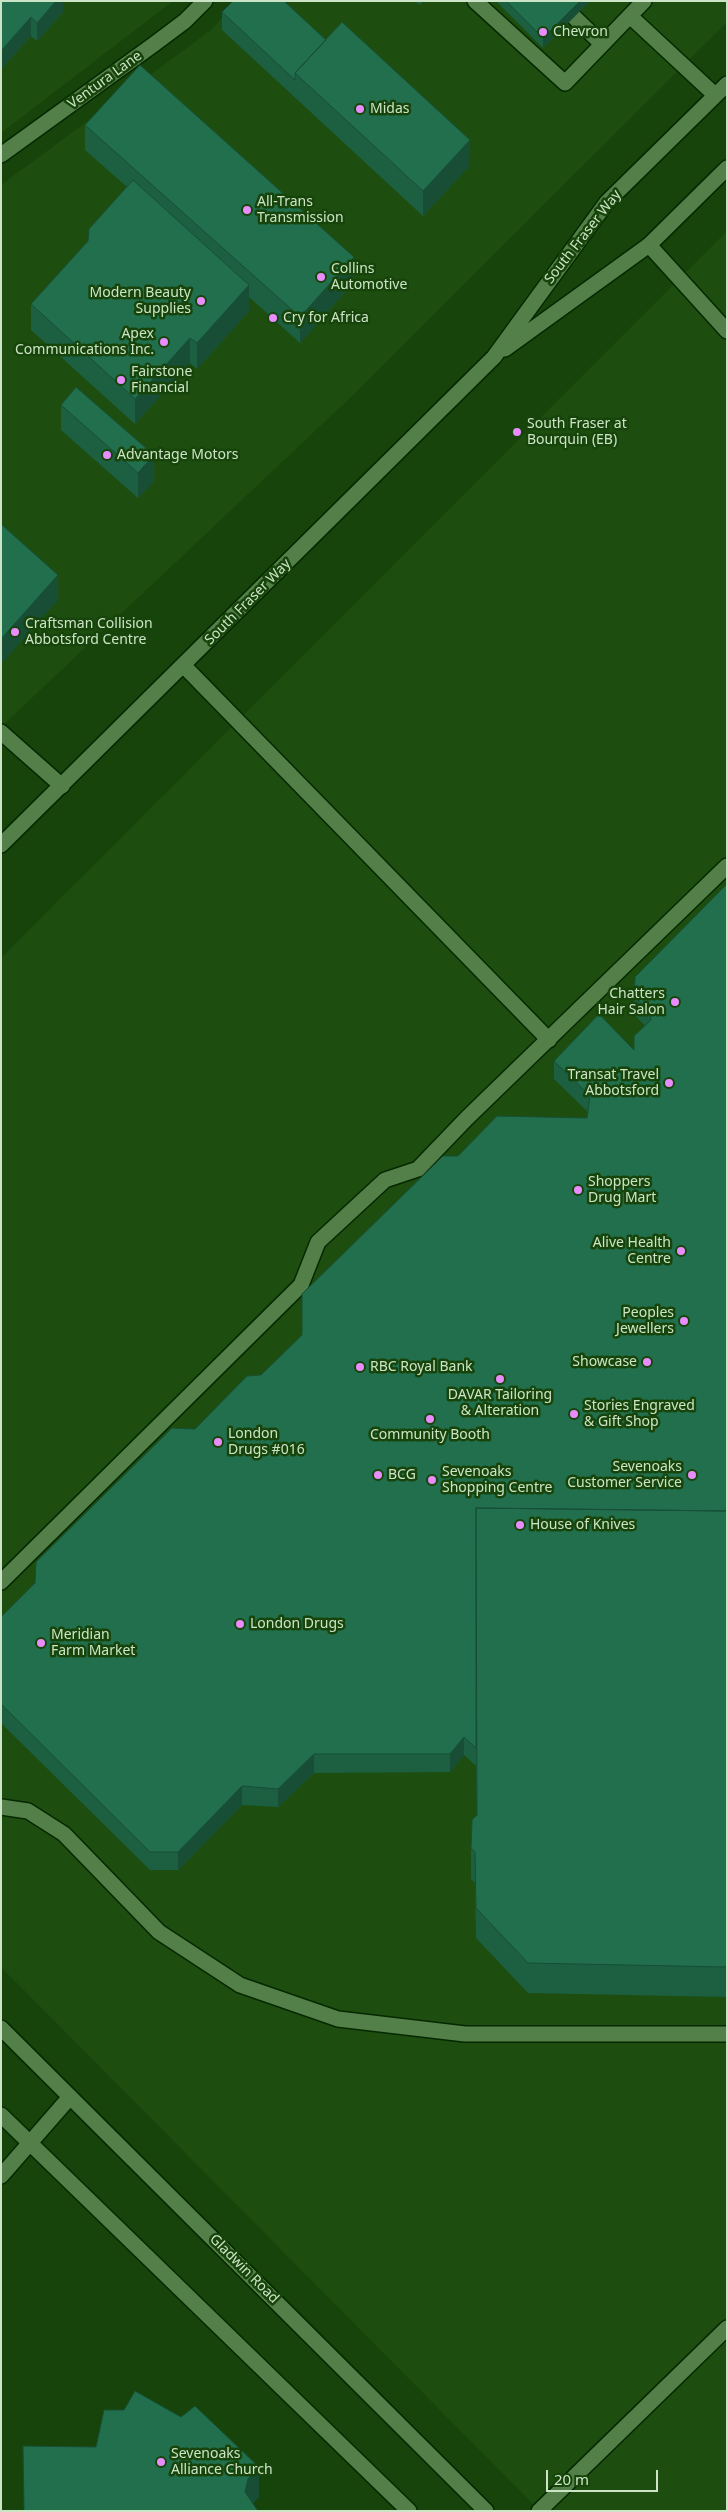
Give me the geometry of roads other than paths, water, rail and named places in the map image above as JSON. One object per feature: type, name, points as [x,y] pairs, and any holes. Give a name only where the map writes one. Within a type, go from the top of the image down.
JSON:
[{"type":"main road","name":"Ventura Lane","points":[[1,155],[169,33],[205,1]]},
{"type":"main road","points":[[476,1],[564,83],[644,1]]},
{"type":"main road","points":[[630,16],[715,95]]},
{"type":"main road","points":[[574,17],[602,44]]},
{"type":"main road","name":"South Fraser Way","points":[[1,845],[184,666],[494,357],[607,202],[727,84]]},
{"type":"main road","name":"South Fraser Way","points":[[494,357],[649,245],[727,168]]},
{"type":"main road","points":[[649,245],[727,331]]},
{"type":"main road","points":[[184,666],[549,1040]]},
{"type":"main road","points":[[1,732],[62,786]]},
{"type":"main road","points":[[1,1582],[301,1285],[318,1242],[385,1180],[418,1169],[467,1118],[727,866]]},
{"type":"main road","points":[[1,1807],[28,1811],[64,1834],[159,1932],[240,1985],[338,2019],[465,2034],[727,2034]]},
{"type":"main road","name":"Gladwin Road","points":[[1,2028],[486,2511]]},
{"type":"main road","points":[[1,2176],[70,2097]]},
{"type":"main road","points":[[1,2115],[408,2511]]},
{"type":"main road","points":[[539,2511],[727,2328]]},
{"type":"place","name":"Chevron","points":[[543,32]]},
{"type":"place","name":"Midas","points":[[360,109]]},
{"type":"place","name":"All-Trans Transmission","points":[[247,210]]},
{"type":"place","name":"Collins Automotive","points":[[321,277]]},
{"type":"place","name":"Modern Beauty Supplies","points":[[201,301]]},
{"type":"place","name":"Cry for Africa","points":[[273,318]]},
{"type":"place","name":"Apex Communications Inc.","points":[[164,342]]},
{"type":"place","name":"Fairstone Financial","points":[[121,380]]},
{"type":"place","name":"South Fraser at Bourquin (EB)","points":[[517,432]]},
{"type":"place","name":"Advantage Motors","points":[[107,455]]},
{"type":"place","name":"Craftsman Collision Abbotsford Centre","points":[[15,632]]},
{"type":"place","name":"Chatters Hair Salon","points":[[675,1002]]},
{"type":"place","name":"Transat Travel Abbotsford","points":[[669,1083]]},
{"type":"place","name":"Shoppers Drug Mart","points":[[578,1190]]},
{"type":"place","name":"Alive Health Centre","points":[[681,1251]]},
{"type":"place","name":"Peoples Jewellers","points":[[684,1321]]},
{"type":"place","name":"Showcase","points":[[647,1362]]},
{"type":"place","name":"RBC Royal Bank","points":[[360,1367]]},
{"type":"place","name":"DAVAR Tailoring & Alteration","points":[[500,1379]]},
{"type":"place","name":"Stories Engraved & Gift Shop","points":[[574,1414]]},
{"type":"place","name":"Community Booth","points":[[430,1419]]},
{"type":"place","name":"London Drugs #016","points":[[218,1442]]},
{"type":"place","name":"BCG","points":[[378,1475]]},
{"type":"place","name":"Sevenoaks Customer Service","points":[[692,1475]]},
{"type":"place","name":"Sevenoaks Shopping Centre","points":[[432,1480]]},
{"type":"place","name":"House of Knives","points":[[520,1525]]},
{"type":"place","name":"London Drugs","points":[[240,1624]]},
{"type":"place","name":"Meridian Farm Market","points":[[41,1643]]},
{"type":"place","name":"Sevenoaks Alliance Church","points":[[161,2462]]}]
